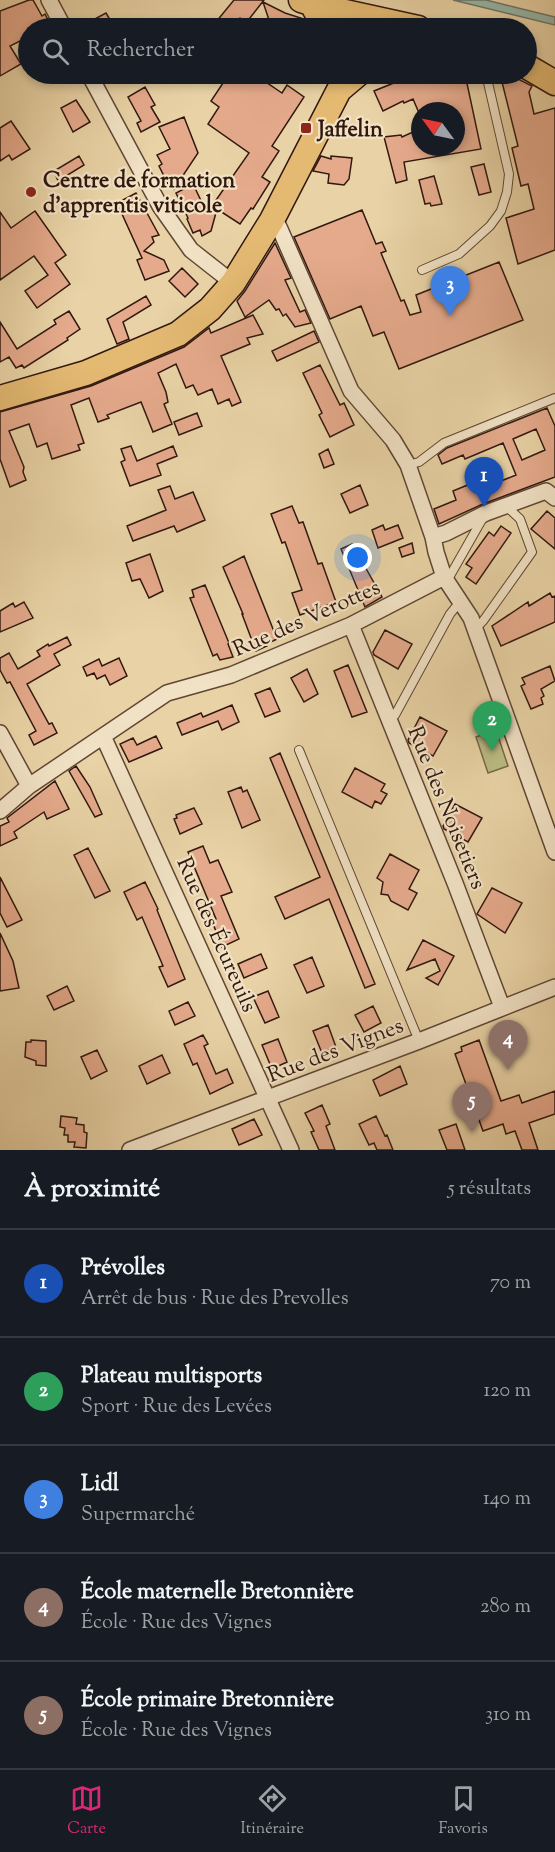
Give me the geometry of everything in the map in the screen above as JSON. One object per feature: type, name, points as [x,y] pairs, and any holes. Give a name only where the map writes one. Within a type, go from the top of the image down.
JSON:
[{"type":"main road","points":[[307,2],[318,18]]},
{"type":"main road","points":[[307,2],[375,18]]},
{"type":"main road","points":[[537,72],[555,83]]},
{"type":"main road","points":[[0,398],[86,373],[178,334],[210,309],[233,283],[272,220],[337,84]]},
{"type":"street","points":[[49,0],[59,18]]},
{"type":"street","points":[[94,84],[160,206],[190,250],[233,283]]},
{"type":"street","points":[[272,220],[279,227],[351,391],[393,440],[408,465],[434,537],[445,580],[471,618],[555,852]]},
{"type":"street","points":[[434,537],[486,513],[546,491],[555,498]]},
{"type":"street","name":"Rue des Verottes","points":[[0,811],[29,786],[167,693],[231,675],[351,625],[445,580]]},
{"type":"street","name":"Rue des Noisetiers","points":[[351,625],[452,873],[502,1007]]},
{"type":"street","points":[[0,733],[29,786]]},
{"type":"street","name":"Rue des Écureuils","points":[[103,736],[291,1150]]},
{"type":"street","name":"Rue des Vignes","points":[[130,1150],[555,987]]},
{"type":"lane","points":[[422,270],[459,254],[490,226],[501,211],[507,192],[509,174],[488,84]]},
{"type":"lane","points":[[408,465],[419,462],[444,443],[555,398]]},
{"type":"lane","points":[[475,629],[532,552],[520,519],[506,506]]},
{"type":"lane","points":[[445,580],[486,513]]},
{"type":"lane","points":[[388,719],[395,715],[450,614],[459,603]]},
{"type":"lane","points":[[299,750],[419,1041]]},
{"type":"green space","points":[[496,730],[508,766],[488,773],[476,737]]},
{"type":"shaded area","points":[[453,0],[486,0],[555,17],[555,25],[537,21],[537,18],[526,18]]},
{"type":"building","points":[[33,0],[42,16],[45,14],[47,18],[18,18],[18,42],[10,46],[18,59],[18,66],[0,76],[0,11]]},
{"type":"building","points":[[234,0],[264,0],[250,18],[219,18]]},
{"type":"building","points":[[263,2],[301,18],[268,18]]},
{"type":"building","points":[[106,13],[109,18],[97,18]]},
{"type":"building","points":[[222,84],[269,84],[282,93],[287,85],[304,97],[272,146],[279,151],[262,177],[270,182],[253,209],[251,208],[240,224],[217,209],[211,231],[202,236],[200,230],[193,233],[176,193],[193,184],[207,213],[249,153],[208,124],[219,107],[211,101]]},
{"type":"building","points":[[391,84],[467,84],[481,149],[465,152],[465,102],[414,102],[413,99],[404,103],[403,101],[383,111],[374,91]]},
{"type":"building","points":[[502,84],[532,86],[529,92],[534,114],[555,108],[555,250],[518,264],[506,218],[534,209],[528,184],[521,186],[512,148],[518,146]]},
{"type":"building","points":[[145,87],[155,105],[151,107],[160,122],[141,132],[137,123],[141,121],[128,97]]},
{"type":"building","points":[[76,100],[90,122],[73,132],[61,108]]},
{"type":"building","points":[[184,117],[198,153],[174,189],[171,183],[168,184],[159,166],[162,164],[157,155],[170,149],[159,127]]},
{"type":"building","points":[[11,121],[30,149],[12,160],[9,155],[0,161],[0,128]]},
{"type":"building","points":[[411,133],[411,156],[440,156],[404,162],[407,180],[396,183],[384,137],[401,135],[402,137]]},
{"type":"building","points":[[79,156],[84,165],[58,181],[54,171]]},
{"type":"building","points":[[321,156],[331,159],[331,156],[352,158],[349,179],[344,185],[328,183],[329,174],[313,171]]},
{"type":"building","points":[[484,164],[491,192],[479,195],[471,167]]},
{"type":"building","points":[[434,176],[442,204],[431,206],[430,203],[425,204],[419,180]]},
{"type":"building","points":[[136,193],[159,235],[152,237],[154,242],[144,251],[164,260],[169,271],[145,280],[137,260],[142,258],[117,203]]},
{"type":"building","points":[[362,210],[376,244],[382,242],[386,251],[381,253],[401,301],[404,300],[410,315],[421,312],[416,295],[499,262],[523,320],[399,369],[384,332],[373,336],[361,306],[330,319],[294,237]]},
{"type":"building","points":[[35,211],[66,255],[55,263],[70,284],[37,308],[25,291],[48,275],[34,256],[0,280],[0,212],[11,228]]},
{"type":"building","points":[[275,243],[291,278],[285,280],[300,312],[305,310],[311,323],[295,327],[286,314],[283,316],[269,300],[245,317],[237,301]]},
{"type":"building","points":[[182,268],[198,284],[185,297],[169,281]]},
{"type":"building","points":[[146,296],[151,305],[123,322],[129,339],[117,344],[107,319]]},
{"type":"building","points":[[69,311],[80,329],[67,338],[68,340],[24,368],[22,365],[16,368],[9,357],[0,362],[0,322],[17,349],[56,324],[54,320]]},
{"type":"building","points":[[253,315],[263,334],[247,338],[250,344],[221,356],[241,402],[232,406],[229,399],[218,404],[212,389],[198,395],[193,385],[186,388],[176,364],[158,373],[166,392],[168,402],[164,404],[172,424],[153,432],[141,402],[107,415],[109,418],[98,422],[89,398],[71,405],[84,443],[78,445],[80,450],[52,459],[47,443],[37,447],[29,424],[9,431],[24,467],[26,480],[10,487],[0,459],[0,412],[91,386],[184,347],[209,328],[211,333]]},
{"type":"building","points":[[314,331],[319,342],[277,361],[272,351]]},
{"type":"building","points":[[320,365],[340,405],[344,403],[354,425],[330,437],[319,415],[322,413],[303,373]]},
{"type":"building","points":[[547,408],[555,426],[555,477],[483,504],[439,524],[434,509],[456,500],[453,491],[487,477],[491,485],[516,475],[503,443],[465,459],[463,455],[442,464],[438,455],[447,448]],"holes":[[[536,429],[545,450],[522,460],[513,439]]]},
{"type":"building","points":[[197,413],[202,426],[179,435],[174,422]]},
{"type":"building","points":[[131,446],[137,461],[173,446],[177,456],[157,464],[161,475],[130,486],[121,462],[125,460],[121,449]]},
{"type":"building","points":[[328,449],[334,464],[324,468],[319,454]]},
{"type":"building","points":[[360,485],[368,505],[350,513],[341,494]]},
{"type":"building","points":[[170,486],[175,499],[193,492],[205,520],[177,532],[174,526],[133,541],[127,526],[166,510],[158,490]]},
{"type":"building","points":[[292,506],[299,523],[303,522],[318,564],[322,563],[336,602],[300,615],[292,593],[302,590],[285,542],[282,543],[271,514]]},
{"type":"building","points":[[547,511],[555,518],[555,549],[531,529]]},
{"type":"building","points":[[383,525],[385,530],[398,525],[403,538],[378,548],[372,530]]},
{"type":"building","points":[[501,526],[511,533],[476,584],[466,577],[472,568],[466,564],[489,532],[494,536]]},
{"type":"building","points":[[412,543],[414,553],[402,557],[399,548]]},
{"type":"building","points":[[352,544],[360,567],[364,565],[382,597],[365,607],[341,549]]},
{"type":"building","points":[[150,554],[163,591],[149,598],[140,579],[132,581],[126,563]]},
{"type":"building","points":[[244,556],[277,639],[256,651],[223,567]]},
{"type":"building","points":[[205,585],[233,657],[220,660],[217,654],[213,656],[190,598],[194,597],[192,590]]},
{"type":"building","points":[[550,593],[552,597],[555,596],[555,622],[501,646],[492,626],[528,602],[529,606]]},
{"type":"building","points":[[24,602],[33,618],[0,632],[0,611],[13,603],[15,607]]},
{"type":"building","points":[[385,630],[412,644],[398,669],[374,655],[373,652]]},
{"type":"building","points":[[67,637],[71,645],[54,654],[60,665],[27,684],[49,724],[52,723],[57,733],[34,745],[29,735],[36,731],[10,682],[7,683],[0,670],[0,658],[9,653],[18,669],[40,656],[37,651]]},
{"type":"building","points":[[119,658],[127,676],[110,685],[105,675],[97,679],[94,673],[87,676],[83,667],[99,659],[102,666]]},
{"type":"building","points":[[348,665],[367,712],[352,717],[334,671]]},
{"type":"building","points":[[550,666],[555,681],[541,689],[544,696],[541,698],[543,704],[531,709],[521,686],[525,684],[522,678]]},
{"type":"building","points":[[307,669],[318,694],[304,702],[291,678]]},
{"type":"building","points":[[270,688],[280,711],[265,717],[255,694]]},
{"type":"building","points":[[232,705],[239,722],[222,730],[218,721],[182,735],[177,723],[201,713],[203,717]]},
{"type":"building","points":[[420,717],[447,731],[433,756],[409,743],[408,740]]},
{"type":"building","points":[[156,736],[162,748],[129,762],[120,744],[133,738],[137,745]]},
{"type":"building","points":[[280,753],[375,984],[365,988],[329,899],[285,919],[275,897],[320,877],[270,758]]},
{"type":"building","points":[[76,766],[90,787],[102,814],[95,817],[69,771]]},
{"type":"building","points":[[355,768],[385,784],[381,791],[387,794],[381,804],[375,801],[372,808],[342,792]]},
{"type":"building","points":[[55,781],[69,809],[47,819],[44,812],[14,832],[17,838],[0,846],[0,826],[9,822],[7,818]]},
{"type":"building","points":[[241,787],[243,792],[247,790],[260,820],[242,828],[228,792]]},
{"type":"building","points":[[455,804],[482,818],[468,842],[444,829],[443,826]]},
{"type":"building","points":[[194,808],[202,824],[180,834],[174,819],[177,818],[176,815]]},
{"type":"building","points":[[203,846],[210,863],[218,860],[232,892],[221,896],[239,939],[222,947],[212,921],[216,919],[188,852]]},
{"type":"building","points":[[88,848],[110,891],[95,898],[74,855]]},
{"type":"building","points":[[390,854],[419,870],[409,889],[417,893],[408,910],[391,901],[388,895],[381,894],[383,882],[377,878]]},
{"type":"building","points":[[0,877],[22,920],[7,927],[0,913]]},
{"type":"building","points":[[145,882],[185,979],[168,987],[159,967],[163,966],[142,917],[137,920],[124,892]]},
{"type":"building","points":[[492,888],[522,903],[505,933],[477,914]]},
{"type":"building","points":[[0,933],[13,961],[19,988],[0,991]]},
{"type":"building","points":[[423,940],[454,956],[438,985],[426,978],[440,971],[435,959],[407,970]]},
{"type":"building","points":[[261,954],[267,968],[244,978],[238,964]]},
{"type":"building","points":[[312,957],[324,986],[307,993],[294,965]]},
{"type":"building","points":[[67,986],[74,1001],[54,1010],[47,996]]},
{"type":"building","points":[[268,991],[279,1017],[265,1023],[253,997]]},
{"type":"building","points":[[188,1002],[195,1016],[175,1025],[169,1011]]},
{"type":"building","points":[[373,1006],[381,1023],[364,1032],[355,1015]]},
{"type":"building","points":[[328,1025],[336,1047],[322,1053],[313,1031]]},
{"type":"building","points":[[203,1035],[208,1044],[204,1046],[216,1074],[227,1069],[233,1083],[210,1094],[197,1063],[193,1065],[184,1044]]},
{"type":"building","points":[[278,1039],[287,1062],[272,1069],[262,1045]]},
{"type":"building","points":[[31,1040],[46,1041],[46,1066],[36,1065],[36,1061],[25,1057],[26,1042],[31,1042]]},
{"type":"building","points":[[479,1040],[501,1101],[519,1095],[522,1103],[555,1091],[555,1114],[529,1123],[538,1150],[522,1150],[515,1131],[506,1134],[503,1124],[483,1131],[455,1054],[462,1051],[461,1047]]},
{"type":"building","points":[[97,1050],[107,1071],[91,1079],[81,1057]]},
{"type":"building","points":[[162,1055],[170,1073],[147,1084],[139,1066]]},
{"type":"building","points":[[400,1066],[407,1084],[380,1096],[373,1080]]},
{"type":"building","points":[[322,1105],[330,1124],[326,1126],[335,1150],[319,1150],[311,1132],[314,1131],[305,1113]]},
{"type":"building","points":[[61,1116],[77,1118],[76,1124],[84,1125],[84,1132],[87,1133],[86,1148],[74,1147],[75,1142],[68,1142],[68,1135],[64,1135],[65,1128],[60,1127]]},
{"type":"building","points":[[376,1116],[393,1150],[377,1150],[374,1143],[369,1145],[359,1124]]},
{"type":"building","points":[[254,1119],[262,1135],[239,1145],[232,1129]]},
{"type":"building","points":[[456,1124],[465,1150],[447,1150],[439,1130]]},
{"type":"place","name":"Jaffelin","points":[[306,128]]},
{"type":"place","name":"Centre de formation d'apprentis viticole","points":[[31,192]]},
{"type":"place","name":"Lidl","points":[[450,316]]},
{"type":"place","name":"Prévolles","points":[[484,507]]},
{"type":"place","name":"Plateau multisports","points":[[492,751]]},
{"type":"place","name":"École maternelle Bretonnière","points":[[508,1070]]},
{"type":"place","name":"École primaire Bretonnière","points":[[472,1132]]}]
